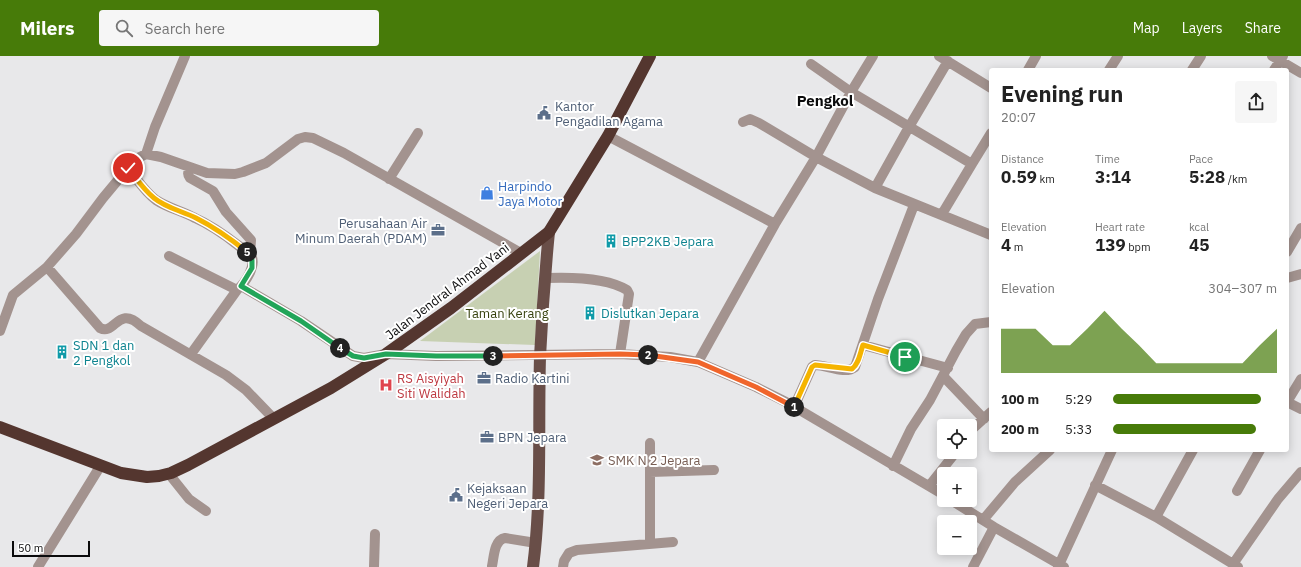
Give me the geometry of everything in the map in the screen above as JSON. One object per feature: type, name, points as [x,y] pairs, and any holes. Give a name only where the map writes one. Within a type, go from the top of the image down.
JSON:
[{"type":"highway","name":"Jalan Jendral Ahmad Yani","points":[[0,427],[121,473],[147,477],[170,474],[226,446],[331,388],[386,354],[450,308],[549,232],[608,136],[650,56]]},
{"type":"main road","points":[[533,567],[539,488],[540,356],[549,232]]},
{"type":"street","points":[[146,154],[155,127],[185,56]]},
{"type":"street","points":[[698,362],[775,224],[816,157],[851,92],[873,56]]},
{"type":"street","points":[[1029,68],[1036,56]]},
{"type":"street","points":[[1110,68],[1118,56]]},
{"type":"street","points":[[1193,68],[1201,56]]},
{"type":"street","points":[[1275,68],[1278,57],[1301,73]]},
{"type":"street","points":[[875,188],[909,127],[943,59],[989,87]]},
{"type":"street","points":[[811,64],[851,92],[972,164]]},
{"type":"street","points":[[743,122],[750,120],[759,123],[816,157],[875,188],[914,205],[942,214],[989,233]]},
{"type":"street","points":[[389,179],[418,133]]},
{"type":"street","points":[[608,136],[775,224]]},
{"type":"street","points":[[942,214],[989,136]]},
{"type":"street","points":[[0,331],[12,295],[47,267],[76,234],[128,168],[140,157],[146,154],[161,157],[207,173],[236,174],[266,163],[298,139],[308,137],[313,138],[344,153],[521,253]]},
{"type":"street","points":[[128,168],[147,192],[154,198],[228,237],[250,255]]},
{"type":"street","points":[[190,168],[188,171],[190,178],[213,191],[226,212],[251,240],[250,255],[252,260],[252,268],[239,288],[190,354]]},
{"type":"street","points":[[794,407],[812,367],[815,365],[852,369],[855,367],[878,299],[914,205]]},
{"type":"street","points":[[1289,249],[1301,228]]},
{"type":"street","points":[[169,256],[239,288],[301,321],[353,356],[364,358],[386,354],[436,356],[620,354],[670,357],[698,362],[756,387],[794,407],[937,491]]},
{"type":"street","points":[[47,267],[102,330],[108,329],[118,321],[127,318],[226,375],[246,390],[274,419]]},
{"type":"street","points":[[1289,277],[1301,274]]},
{"type":"street","points":[[545,278],[579,277],[600,281],[627,290],[629,294],[620,354]]},
{"type":"street","points":[[893,466],[911,429],[972,326],[978,323],[989,322]]},
{"type":"street","points":[[863,345],[946,372],[987,416],[977,425]]},
{"type":"street","points":[[1289,399],[1301,379]]},
{"type":"street","points":[[1289,403],[1301,409]]},
{"type":"street","points":[[650,442],[650,543]]},
{"type":"street","points":[[983,520],[1016,482],[1048,452]]},
{"type":"street","points":[[962,507],[1060,566],[1111,452]]},
{"type":"street","points":[[1156,517],[1192,452]]},
{"type":"street","points":[[1237,491],[1259,452]]},
{"type":"street","points":[[929,486],[950,459]]},
{"type":"street","points":[[38,567],[101,465]]},
{"type":"street","points":[[650,472],[714,470]]},
{"type":"street","points":[[1095,486],[1156,517],[1236,565],[1278,498],[1301,472]]},
{"type":"street","points":[[170,474],[189,499],[206,511]]},
{"type":"street","points":[[973,567],[994,527]]},
{"type":"street","points":[[374,567],[375,534]]},
{"type":"street","points":[[492,566],[497,543],[501,539],[506,538],[536,543]]},
{"type":"street","points":[[564,567],[564,561],[568,553],[577,550],[673,542]]},
{"type":"green space","name":"Taman Kerang","points":[[540,251],[535,345],[420,341]]},
{"type":"place","name":"Kantor Pengadilan Agama","points":[[544,113]]},
{"type":"place","name":"Harpindo Jaya Motor","points":[[487,193]]},
{"type":"place","name":"Perusahaan Air Minum Daerah (PDAM)","points":[[438,230]]},
{"type":"place","name":"BPP2KB Jepara","points":[[611,241]]},
{"type":"place","name":"Dislutkan Jepara","points":[[590,313]]},
{"type":"place","name":"SDN 1 dan 2 Pengkol","points":[[62,352]]},
{"type":"place","name":"Radio Kartini","points":[[484,378]]},
{"type":"place","name":"RS Aisyiyah Siti Walidah","points":[[386,385]]},
{"type":"place","name":"BPN Jepara","points":[[487,437]]},
{"type":"place","name":"SMK N 2 Jepara","points":[[597,460]]},
{"type":"place","name":"Kejaksaan Negeri Jepara","points":[[456,495]]},
{"type":"district","name":"Pengkol","points":[[825,101]]},
{"type":"route","points":[[128,168],[147,192],[154,198],[196,218],[228,237],[250,255],[252,260],[252,268],[241,286],[301,321],[353,356],[364,358],[386,354],[436,356],[540,356],[620,354],[670,357],[698,362],[756,387],[794,407],[812,367],[815,365],[852,369],[857,363],[863,345],[905,357]]}]
